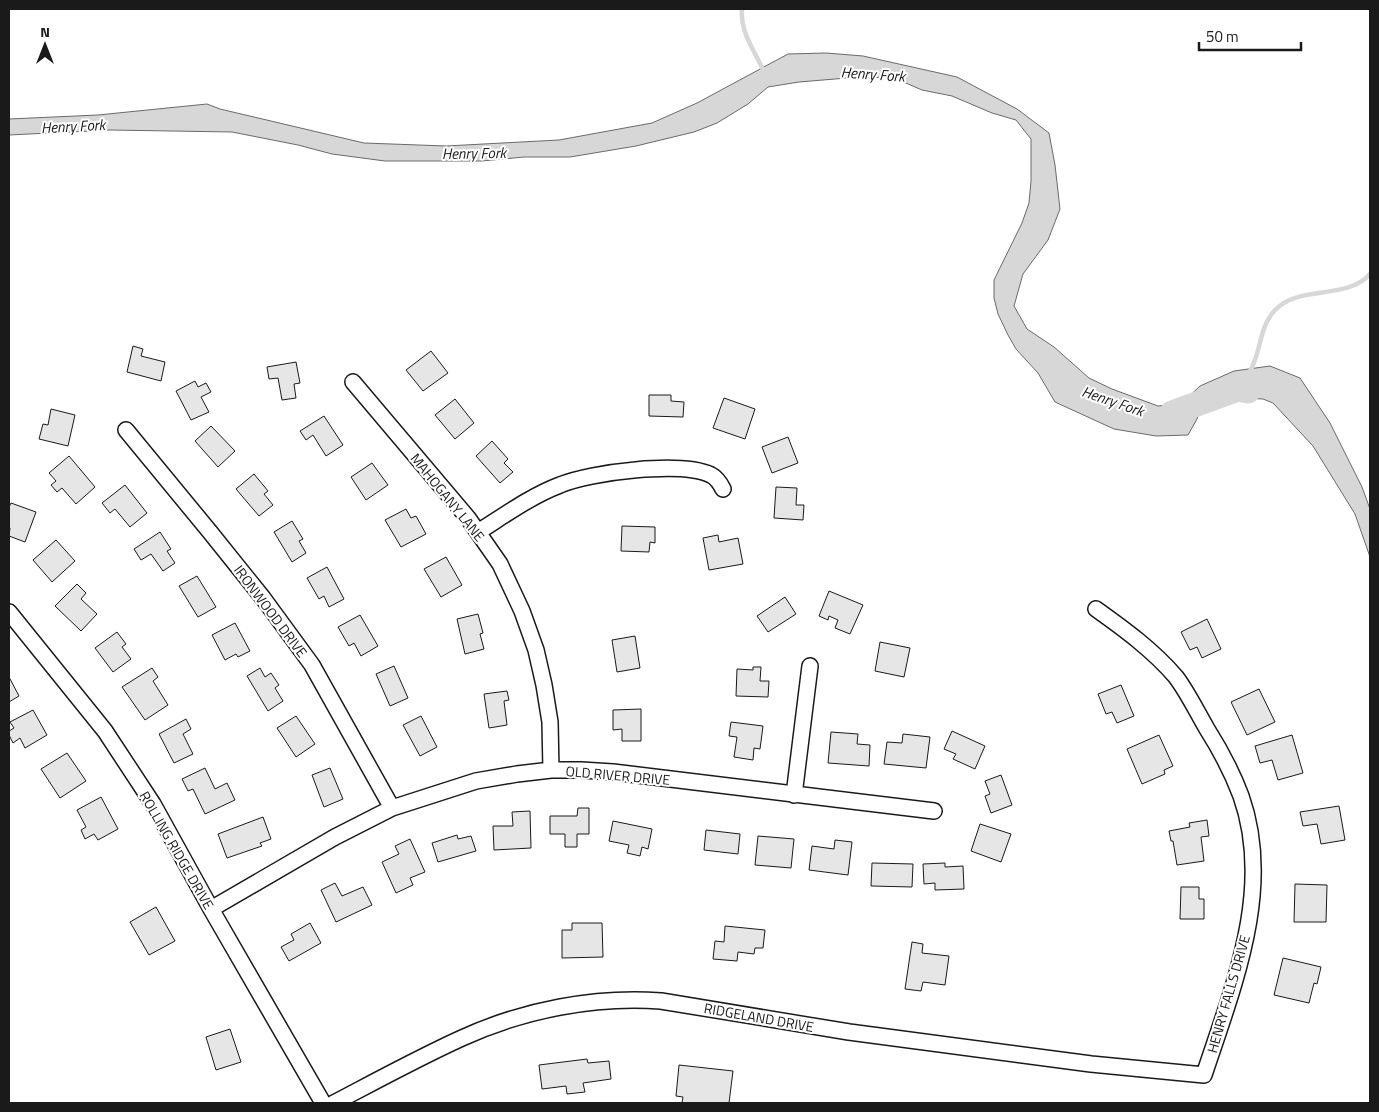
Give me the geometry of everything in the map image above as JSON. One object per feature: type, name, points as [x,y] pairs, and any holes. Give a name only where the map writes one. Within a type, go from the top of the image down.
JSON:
[{"type":"street","name":"MAHOGANY LANE","points":[[353,382],[468,518],[500,564],[522,611],[536,650],[550,722],[551,770]]},
{"type":"street","name":"IRONWOOD DRIVE","points":[[126,430],[222,546],[312,665],[392,808]]},
{"type":"street","points":[[478,532],[530,499],[561,484],[585,477],[638,470],[691,470],[711,475],[723,489]]},
{"type":"street","name":"HENRY FALLS DRIVE","points":[[1096,609],[1138,639],[1177,679],[1224,756],[1242,798],[1252,854],[1251,908],[1235,981],[1204,1075]]},
{"type":"street","name":"ROLLING RIDGE DRIVE","points":[[9,612],[105,731],[153,804],[210,909],[323,1103]]},
{"type":"street","points":[[794,794],[810,666]]},
{"type":"street","name":"OLD RIVER DRIVE","points":[[210,909],[335,837],[392,808],[476,781],[517,774],[551,770],[613,772],[934,811]]},
{"type":"street","name":"RIDGELAND DRIVE","points":[[334,1103],[448,1044],[492,1026],[548,1010],[590,1003],[632,1000],[661,1001],[859,1034],[1091,1064],[1204,1075]]},
{"type":"water","points":[[826,53],[863,56],[957,77],[1017,109],[1049,133],[1060,209],[1048,240],[1023,274],[1014,306],[1027,329],[1054,347],[1089,378],[1112,389],[1158,406],[1181,404],[1200,386],[1234,371],[1270,366],[1300,378],[1330,423],[1362,487],[1370,509],[1370,557],[1355,514],[1313,446],[1273,403],[1263,399],[1219,397],[1204,399],[1197,419],[1188,435],[1156,436],[1114,429],[1055,402],[1038,373],[1016,349],[998,314],[994,298],[994,280],[1022,223],[1029,203],[1031,139],[1016,120],[992,113],[952,96],[922,90],[892,77],[847,78],[768,87],[748,104],[717,123],[694,132],[636,146],[570,157],[524,157],[482,161],[385,161],[332,154],[232,132],[110,130],[9,135],[9,119],[98,115],[207,104],[220,109],[364,143],[446,146],[559,140],[652,123],[697,103],[788,54]]},
{"type":"building","points":[[133,346],[143,349],[141,356],[165,362],[161,381],[127,372]]},
{"type":"building","points":[[431,351],[448,373],[423,391],[406,370]]},
{"type":"building","points":[[296,362],[300,383],[294,384],[296,398],[282,400],[278,378],[269,379],[267,367]]},
{"type":"building","points":[[195,381],[198,387],[206,383],[211,392],[201,397],[209,412],[191,420],[176,391]]},
{"type":"building","points":[[649,395],[671,395],[671,401],[684,402],[683,417],[649,416]]},
{"type":"building","points":[[724,398],[755,409],[745,439],[713,428]]},
{"type":"building","points":[[455,399],[474,423],[455,439],[435,415]]},
{"type":"building","points":[[51,409],[75,415],[68,446],[39,439],[43,424],[48,425]]},
{"type":"building","points":[[324,416],[343,445],[326,456],[313,435],[306,440],[300,431]]},
{"type":"building","points":[[211,426],[235,451],[218,467],[195,441]]},
{"type":"building","points":[[788,437],[798,463],[772,473],[762,447]]},
{"type":"building","points":[[492,441],[508,459],[504,463],[513,472],[500,483],[476,456]]},
{"type":"building","points":[[69,456],[95,487],[76,504],[62,488],[57,492],[51,485],[56,481],[49,473]]},
{"type":"building","points":[[372,463],[388,485],[366,500],[351,477]]},
{"type":"building","points":[[254,474],[268,491],[264,494],[273,505],[259,516],[236,489]]},
{"type":"building","points":[[125,485],[147,513],[130,527],[115,509],[110,513],[102,503]]},
{"type":"building","points":[[776,487],[797,488],[796,505],[804,505],[803,520],[774,518]]},
{"type":"building","points":[[11,503],[36,512],[25,542],[9,536],[9,507]]},
{"type":"building","points":[[406,509],[411,518],[416,516],[426,534],[401,547],[385,520]]},
{"type":"building","points":[[292,521],[303,539],[299,541],[306,553],[292,562],[274,532]]},
{"type":"building","points":[[622,526],[655,527],[655,543],[650,542],[649,552],[621,551]]},
{"type":"building","points":[[160,532],[171,549],[167,551],[175,563],[163,571],[151,554],[141,560],[134,549]]},
{"type":"building","points":[[718,535],[719,542],[738,538],[743,564],[709,570],[703,538]]},
{"type":"building","points":[[56,540],[75,561],[52,582],[33,560]]},
{"type":"building","points":[[446,557],[462,585],[441,597],[424,569]]},
{"type":"building","points":[[327,567],[344,599],[329,607],[324,596],[319,599],[307,578]]},
{"type":"building","points":[[197,576],[216,607],[198,617],[179,586]]},
{"type":"building","points":[[77,584],[86,593],[81,599],[97,614],[81,631],[55,606]]},
{"type":"building","points":[[829,591],[863,605],[850,634],[835,628],[838,620],[829,616],[828,620],[819,616]]},
{"type":"building","points":[[785,597],[796,614],[768,632],[757,616]]},
{"type":"building","points":[[478,614],[483,633],[480,634],[484,649],[465,654],[457,619]]},
{"type":"building","points":[[360,615],[378,646],[361,656],[354,643],[349,646],[338,627]]},
{"type":"building","points":[[1207,619],[1221,649],[1202,658],[1197,647],[1190,650],[1181,632]]},
{"type":"building","points":[[235,623],[250,651],[238,657],[236,654],[225,660],[212,635]]},
{"type":"building","points":[[117,632],[126,644],[122,647],[131,659],[113,672],[95,648]]},
{"type":"building","points":[[635,636],[640,668],[617,672],[612,640]]},
{"type":"building","points":[[880,642],[910,648],[904,677],[875,671]]},
{"type":"building","points":[[394,666],[408,698],[390,706],[376,674]]},
{"type":"building","points":[[753,667],[761,667],[760,681],[769,681],[768,697],[736,696],[737,669],[753,670]]},
{"type":"building","points":[[152,668],[158,677],[153,681],[168,705],[145,720],[122,687]]},
{"type":"building","points":[[260,668],[265,677],[271,673],[279,685],[275,688],[283,701],[268,711],[247,676]]},
{"type":"building","points":[[9,677],[19,696],[9,702]]},
{"type":"building","points":[[1121,685],[1134,716],[1117,723],[1112,712],[1106,714],[1098,694]]},
{"type":"building","points":[[1259,689],[1275,722],[1247,735],[1231,702]]},
{"type":"building","points":[[507,691],[509,700],[504,701],[507,725],[489,728],[484,694]]},
{"type":"building","points":[[641,709],[641,741],[622,741],[622,729],[613,730],[613,710]]},
{"type":"building","points":[[33,710],[47,735],[25,748],[20,738],[13,743],[9,731],[14,728],[10,722]]},
{"type":"building","points":[[296,716],[315,744],[296,757],[277,728]]},
{"type":"building","points":[[421,716],[437,747],[420,756],[403,725]]},
{"type":"building","points":[[186,719],[191,729],[183,734],[193,754],[174,763],[159,734]]},
{"type":"building","points":[[731,722],[763,726],[760,749],[754,748],[753,760],[734,757],[737,737],[729,736]]},
{"type":"building","points":[[952,731],[985,746],[975,769],[953,759],[956,754],[944,749]]},
{"type":"building","points":[[831,732],[858,734],[857,744],[870,745],[869,766],[828,763]]},
{"type":"building","points":[[903,734],[930,737],[926,768],[884,764],[887,742],[902,743]]},
{"type":"building","points":[[1159,735],[1173,766],[1164,770],[1165,774],[1142,784],[1127,749]]},
{"type":"building","points":[[1292,735],[1303,773],[1278,780],[1272,760],[1260,763],[1255,746]]},
{"type":"building","points":[[67,753],[86,781],[60,798],[41,769]]},
{"type":"building","points":[[205,768],[215,789],[227,783],[235,800],[205,814],[193,789],[188,791],[182,779]]},
{"type":"building","points":[[330,768],[343,799],[324,807],[312,775]]},
{"type":"building","points":[[1001,775],[1012,805],[991,813],[985,796],[990,794],[985,781]]},
{"type":"building","points":[[101,797],[118,829],[98,840],[94,834],[85,839],[81,830],[86,827],[77,810]]},
{"type":"building","points":[[1339,806],[1345,840],[1321,844],[1317,824],[1303,826],[1300,812]]},
{"type":"building","points":[[578,808],[589,808],[589,834],[577,834],[577,847],[565,847],[565,834],[550,834],[550,816],[577,816]]},
{"type":"building","points":[[530,811],[531,848],[494,850],[493,826],[513,826],[512,812]]},
{"type":"building","points":[[263,817],[271,839],[260,843],[262,846],[227,858],[218,834]]},
{"type":"building","points":[[1207,820],[1209,836],[1201,837],[1204,861],[1177,865],[1173,841],[1171,841],[1169,831],[1190,827],[1189,823]]},
{"type":"building","points":[[613,821],[652,829],[648,849],[642,847],[640,856],[627,853],[629,845],[609,841]]},
{"type":"building","points":[[980,824],[1011,834],[1001,862],[971,851]]},
{"type":"building","points":[[706,830],[740,834],[738,854],[704,850]]},
{"type":"building","points":[[457,835],[458,839],[471,836],[476,851],[438,862],[432,843]]},
{"type":"building","points":[[758,836],[794,839],[791,868],[755,865]]},
{"type":"building","points":[[410,839],[425,872],[410,878],[413,885],[396,893],[382,862],[399,854],[395,846]]},
{"type":"building","points":[[835,840],[852,842],[848,875],[809,870],[812,846],[834,849]]},
{"type":"building","points":[[872,863],[913,864],[912,887],[871,886]]},
{"type":"building","points":[[945,863],[945,867],[963,866],[964,889],[935,890],[935,883],[924,884],[923,864]]},
{"type":"building","points":[[335,883],[342,896],[363,887],[372,905],[336,922],[321,890]]},
{"type":"building","points":[[1295,884],[1327,885],[1326,922],[1294,922]]},
{"type":"building","points":[[1181,887],[1199,887],[1199,899],[1204,899],[1204,919],[1180,919]]},
{"type":"building","points":[[156,907],[175,941],[149,955],[130,922]]},
{"type":"building","points":[[310,923],[321,943],[289,961],[281,947],[294,940],[291,934]]},
{"type":"building","points":[[572,923],[602,923],[603,957],[562,958],[562,930],[572,930]]},
{"type":"building","points":[[725,926],[765,930],[763,948],[755,948],[754,954],[738,952],[737,961],[713,959],[715,941],[724,942]]},
{"type":"building","points":[[912,942],[923,944],[922,953],[949,956],[945,985],[923,982],[921,991],[905,989]]},
{"type":"building","points":[[1283,958],[1321,967],[1317,984],[1314,983],[1309,1003],[1274,995]]},
{"type":"building","points":[[230,1029],[241,1062],[216,1070],[206,1037]]},
{"type":"building","points":[[587,1059],[588,1063],[609,1061],[611,1079],[583,1083],[585,1092],[567,1094],[566,1086],[542,1089],[539,1065]]},
{"type":"building","points":[[679,1065],[733,1071],[729,1103],[682,1103],[683,1097],[676,1096]]},
{"type":"waterway","points":[[742,9],[743,26],[764,72]]},
{"type":"waterway","points":[[1249,373],[1266,324],[1275,310],[1285,302],[1297,297],[1349,287],[1360,282],[1370,274]]},
{"type":"waterway","name":"Henry Fork","points":[[1172,413],[1238,389],[1248,391]]}]
